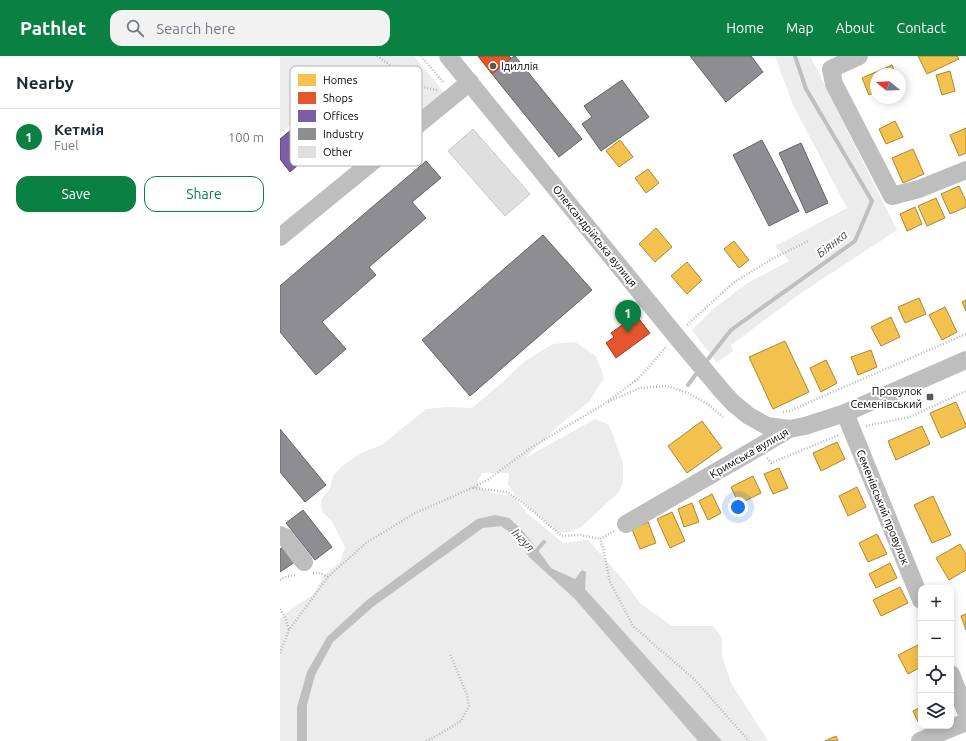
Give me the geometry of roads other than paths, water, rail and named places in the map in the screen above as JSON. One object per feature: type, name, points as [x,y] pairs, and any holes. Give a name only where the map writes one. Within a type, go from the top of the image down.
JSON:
[{"type":"street","name":"Олександрійська вулиця","points":[[448,56],[722,391],[733,403],[749,416],[767,426],[789,429]]},
{"type":"street","points":[[859,56],[831,68],[834,84],[892,196],[919,189],[966,170]]},
{"type":"street","points":[[422,121],[470,82]]},
{"type":"street","points":[[280,237],[367,166]]},
{"type":"street","name":"Кримська вулиця","points":[[627,524],[789,429],[805,426],[845,413],[966,360]]},
{"type":"street","name":"Семенівський провулок","points":[[845,413],[918,593]]},
{"type":"street","points":[[280,535],[285,537],[304,562]]},
{"type":"street","points":[[954,682],[966,712]]},
{"type":"street","points":[[920,741],[966,722]]},
{"type":"water","name":"Інгул","points":[[495,515],[509,518],[521,529],[551,568],[575,579],[582,570],[586,572],[585,589],[722,741],[698,741],[575,599],[529,557],[519,541],[501,526],[483,528],[374,606],[333,642],[315,675],[307,705],[307,741],[297,741],[297,707],[307,672],[327,637],[367,600],[477,519]]},
{"type":"waterway","name":"Біянка","points":[[705,363],[731,330],[855,241],[872,201],[806,89],[795,56]]},
{"type":"waterway","name":"Біянка","points":[[688,385],[699,370]]},
{"type":"waterway","name":"Біянка","points":[[535,552],[544,542]]},
{"type":"place","name":"Ідиллія","points":[[493,66]]},
{"type":"place","name":"Кетмія","points":[[628,333]]},
{"type":"place","name":"Провулок Семенівський","points":[[930,397]]}]
